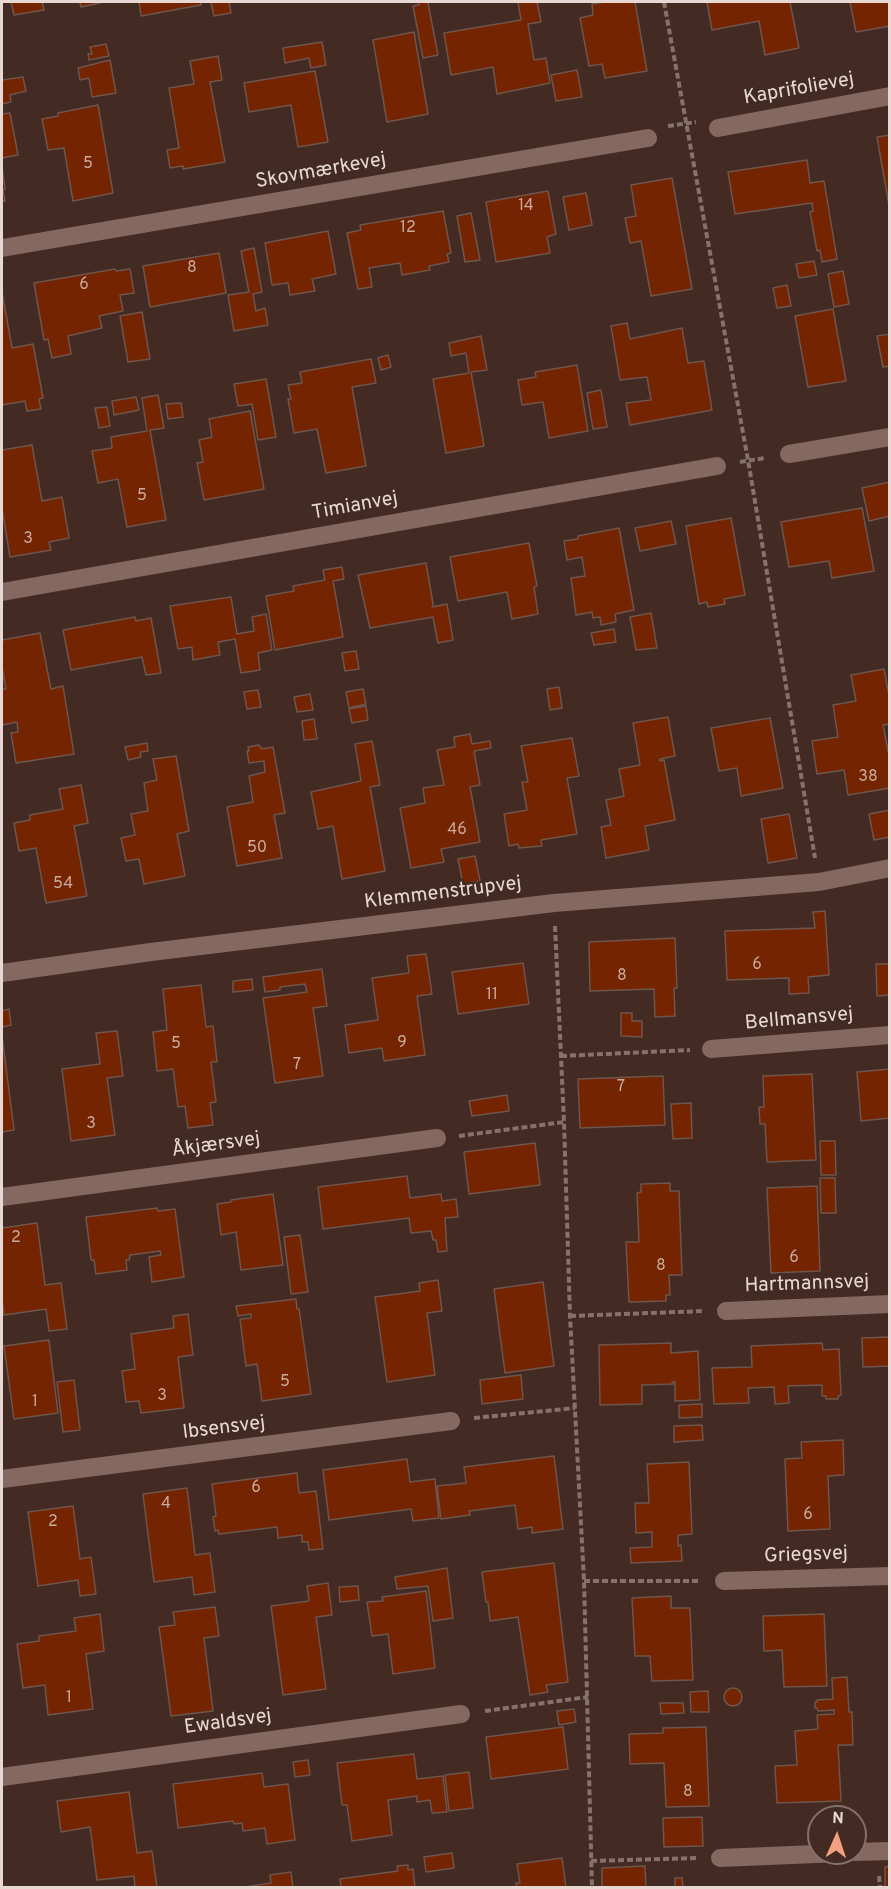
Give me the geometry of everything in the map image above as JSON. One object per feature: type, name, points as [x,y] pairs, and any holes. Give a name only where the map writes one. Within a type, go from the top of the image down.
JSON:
[{"type":"street","name":"Kaprifolievej","points":[[718,128],[890,96]]},
{"type":"street","name":"Skovmærkevej","points":[[2,248],[648,138]]},
{"type":"street","points":[[789,454],[890,437]]},
{"type":"street","name":"Timianvej","points":[[2,592],[717,466]]},
{"type":"street","name":"Klemmenstrupvej","points":[[2,973],[151,952],[554,903],[819,882],[890,868]]},
{"type":"street","name":"Bellmansvej","points":[[711,1049],[890,1035]]},
{"type":"street","name":"Åkjærsvej","points":[[2,1197],[437,1138]]},
{"type":"street","name":"Hartmannsvej","points":[[726,1311],[890,1304]]},
{"type":"street","name":"Ibsensvej","points":[[2,1479],[451,1421]]},
{"type":"street","name":"Griegsvej","points":[[724,1581],[890,1576]]},
{"type":"street","name":"Ewaldsvej","points":[[2,1777],[461,1714]]},
{"type":"street","points":[[867,1852],[890,1851]]},
{"type":"street","points":[[720,1858],[807,1854]]},
{"type":"path","points":[[664,2],[748,460],[819,882]]},
{"type":"path","points":[[648,138],[657,128],[685,123],[707,121],[718,128]]},
{"type":"path","points":[[717,466],[789,454]]},
{"type":"path","points":[[554,903],[570,1316],[584,1581],[592,1887]]},
{"type":"path","points":[[561,1056],[711,1049]]},
{"type":"path","points":[[437,1138],[564,1122]]},
{"type":"path","points":[[570,1316],[726,1311]]},
{"type":"path","points":[[451,1421],[575,1408]]},
{"type":"path","points":[[584,1581],[724,1581]]},
{"type":"path","points":[[461,1714],[588,1697]]},
{"type":"path","points":[[591,1861],[720,1858]]},
{"type":"building","points":[[11,2],[42,2],[44,10],[14,15]]},
{"type":"building","points":[[80,2],[100,2],[100,3],[81,7]]},
{"type":"building","points":[[139,2],[201,2],[201,5],[141,16]]},
{"type":"building","points":[[211,2],[229,2],[231,13],[214,16]]},
{"type":"building","points":[[418,2],[428,3],[438,55],[423,58],[413,6],[419,5]]},
{"type":"building","points":[[518,2],[537,2],[541,22],[528,24],[534,60],[546,58],[550,83],[497,94],[493,67],[451,75],[444,33],[521,20]]},
{"type":"building","points":[[635,2],[647,71],[605,78],[602,64],[589,66],[580,18],[593,15],[592,4]]},
{"type":"building","points":[[707,2],[790,2],[799,48],[765,55],[759,21],[712,30]]},
{"type":"building","points":[[850,2],[890,2],[890,26],[856,32]]},
{"type":"building","points":[[414,32],[428,114],[387,122],[373,40]]},
{"type":"building","points":[[322,42],[326,65],[311,68],[309,58],[285,63],[283,48]]},
{"type":"building","points":[[106,44],[109,56],[89,60],[88,54],[92,54],[90,47]]},
{"type":"building","points":[[218,56],[222,80],[210,82],[225,162],[183,169],[183,166],[170,168],[167,150],[179,148],[169,88],[194,84],[190,61]]},
{"type":"building","points":[[110,60],[116,93],[92,97],[89,78],[80,80],[78,68]]},
{"type":"building","points":[[577,70],[582,97],[556,101],[551,75]]},
{"type":"building","points":[[315,71],[328,142],[298,147],[291,105],[249,112],[244,83]]},
{"type":"building","points":[[23,77],[26,91],[10,95],[11,102],[2,104],[2,80]]},
{"type":"building","points":[[98,105],[113,193],[73,201],[64,148],[48,150],[42,119],[58,116],[58,113]]},
{"type":"building","points":[[10,113],[18,155],[2,158],[2,114]]},
{"type":"building","points":[[890,135],[890,211],[877,137]]},
{"type":"building","points":[[807,160],[810,183],[824,181],[837,259],[822,262],[820,250],[817,251],[810,212],[813,211],[812,203],[735,214],[728,172]]},
{"type":"building","points":[[2,167],[5,189],[3,190],[5,201],[2,201]]},
{"type":"building","points":[[672,178],[692,289],[651,296],[641,241],[630,243],[625,218],[636,216],[631,185]]},
{"type":"building","points":[[548,191],[556,234],[547,237],[550,253],[496,262],[486,202]]},
{"type":"building","points":[[586,193],[592,225],[569,230],[563,197]]},
{"type":"building","points":[[443,211],[451,253],[447,254],[449,262],[429,266],[430,270],[402,275],[400,263],[369,268],[372,287],[358,289],[347,233],[361,230],[360,225]]},
{"type":"building","points":[[471,213],[480,260],[465,262],[457,216]]},
{"type":"building","points":[[328,231],[336,274],[312,279],[315,291],[290,295],[288,283],[272,285],[265,243]]},
{"type":"building","points":[[254,248],[262,292],[253,294],[256,311],[265,308],[268,325],[234,331],[228,295],[249,292],[241,251]]},
{"type":"building","points":[[219,253],[226,293],[150,307],[143,266]]},
{"type":"building","points":[[814,261],[817,275],[799,278],[796,264]]},
{"type":"building","points":[[115,269],[116,271],[130,269],[134,293],[120,295],[123,311],[99,316],[102,328],[68,336],[71,354],[52,358],[48,339],[44,340],[34,283]]},
{"type":"building","points":[[843,271],[849,304],[834,307],[828,274]]},
{"type":"building","points":[[787,285],[791,306],[777,308],[773,288]]},
{"type":"building","points":[[2,292],[12,348],[33,344],[43,398],[39,399],[41,409],[27,411],[25,401],[2,405]]},
{"type":"building","points":[[833,309],[846,381],[808,387],[795,316]]},
{"type":"building","points":[[142,312],[150,359],[128,362],[120,316]]},
{"type":"building","points":[[627,323],[630,339],[682,328],[688,363],[704,361],[712,410],[630,425],[626,403],[651,400],[647,377],[620,380],[611,326]]},
{"type":"building","points":[[890,334],[890,366],[883,367],[877,336]]},
{"type":"building","points":[[481,336],[487,370],[471,372],[484,446],[446,453],[433,379],[469,373],[466,353],[451,356],[449,343]]},
{"type":"building","points":[[388,355],[391,367],[381,370],[378,358]]},
{"type":"building","points":[[371,359],[376,383],[352,387],[366,466],[326,473],[317,429],[294,433],[288,385],[302,383],[300,372]]},
{"type":"building","points":[[577,365],[588,431],[549,438],[543,402],[522,405],[518,380],[536,377],[535,372]]},
{"type":"building","points":[[266,379],[276,437],[258,440],[252,404],[238,406],[234,384]]},
{"type":"building","points":[[601,390],[607,427],[593,429],[587,393]]},
{"type":"building","points":[[158,395],[164,428],[150,430],[166,520],[127,527],[118,479],[98,483],[92,451],[112,448],[111,437],[147,431],[142,398]]},
{"type":"building","points":[[136,397],[139,410],[114,415],[112,401]]},
{"type":"building","points":[[181,403],[183,417],[168,419],[166,404]]},
{"type":"building","points":[[107,407],[110,426],[99,428],[95,408]]},
{"type":"building","points":[[250,411],[264,489],[204,500],[197,463],[203,462],[199,440],[212,437],[209,419]]},
{"type":"building","points":[[32,445],[42,501],[62,497],[69,538],[49,542],[51,550],[10,557],[2,508],[2,450]]},
{"type":"building","points":[[890,482],[890,516],[869,521],[862,488]]},
{"type":"building","points":[[862,508],[874,571],[832,578],[829,561],[789,567],[781,522]]},
{"type":"building","points":[[731,518],[745,595],[724,599],[725,604],[708,607],[707,602],[699,604],[686,526]]},
{"type":"building","points":[[671,521],[676,544],[640,551],[635,528]]},
{"type":"building","points":[[619,528],[634,610],[615,614],[616,622],[601,625],[600,617],[593,618],[592,612],[576,615],[571,578],[585,576],[582,557],[567,560],[564,541]]},
{"type":"building","points":[[529,543],[537,586],[534,587],[538,614],[512,619],[507,592],[458,601],[450,557]]},
{"type":"building","points":[[426,563],[432,607],[447,604],[453,640],[438,643],[433,617],[370,628],[358,575]]},
{"type":"building","points":[[342,567],[344,579],[333,581],[343,637],[275,650],[266,596],[294,591],[293,586],[325,580],[323,570]]},
{"type":"building","points":[[231,597],[237,634],[254,631],[252,617],[266,614],[272,650],[258,653],[260,670],[241,673],[235,639],[218,642],[220,655],[193,660],[192,647],[178,649],[170,606]]},
{"type":"building","points":[[651,613],[657,648],[636,650],[630,617]]},
{"type":"building","points":[[135,617],[136,621],[151,618],[161,673],[146,675],[142,657],[71,670],[63,630]]},
{"type":"building","points":[[614,629],[616,642],[594,645],[591,633]]},
{"type":"building","points":[[40,633],[51,689],[63,686],[74,754],[16,763],[11,733],[18,732],[17,722],[2,725],[2,689],[6,689],[2,667],[2,640]]},
{"type":"building","points":[[356,651],[359,669],[345,671],[342,653]]},
{"type":"building","points":[[884,669],[890,701],[890,724],[883,725],[890,761],[890,788],[848,795],[844,770],[817,774],[812,741],[838,737],[833,705],[856,701],[851,675]]},
{"type":"building","points":[[559,687],[562,708],[550,710],[547,689]]},
{"type":"building","points":[[363,689],[366,704],[349,708],[346,692]]},
{"type":"building","points":[[258,690],[261,707],[247,709],[244,692]]},
{"type":"building","points":[[310,694],[313,710],[297,712],[294,697]]},
{"type":"building","points":[[366,706],[368,720],[352,723],[349,709]]},
{"type":"building","points":[[668,717],[675,756],[660,759],[660,761],[664,760],[675,820],[645,826],[649,850],[606,858],[601,827],[611,825],[606,800],[624,796],[619,769],[640,765],[633,723]]},
{"type":"building","points":[[770,718],[783,788],[741,796],[737,768],[719,771],[711,728]]},
{"type":"building","points":[[314,719],[317,739],[304,740],[302,721]]},
{"type":"building","points":[[470,734],[472,744],[490,741],[491,748],[474,751],[480,785],[470,787],[480,842],[441,849],[444,862],[411,868],[400,808],[425,803],[423,788],[444,785],[437,750],[455,747],[454,737]]},
{"type":"building","points":[[572,738],[579,776],[567,778],[577,834],[541,840],[542,846],[519,848],[518,844],[509,846],[504,814],[527,810],[522,782],[528,782],[521,746]]},
{"type":"building","points":[[372,741],[380,785],[370,787],[385,871],[342,879],[333,826],[318,829],[311,792],[361,781],[355,744]]},
{"type":"building","points":[[147,743],[148,751],[140,752],[141,757],[128,760],[125,747]]},
{"type":"building","points":[[259,745],[262,749],[273,747],[285,813],[274,815],[282,858],[237,866],[227,807],[253,802],[249,776],[265,772],[264,761],[249,763],[247,751],[249,751],[248,747]]},
{"type":"building","points":[[176,756],[189,831],[177,834],[185,876],[144,884],[139,859],[126,861],[121,838],[135,835],[131,814],[148,811],[144,783],[157,780],[153,759]]},
{"type":"building","points":[[81,785],[88,823],[74,826],[87,896],[46,903],[36,848],[19,851],[14,823],[30,820],[30,815],[63,809],[59,789]]},
{"type":"building","points":[[890,810],[890,837],[874,840],[869,814]]},
{"type":"building","points":[[789,814],[797,858],[768,863],[761,819]]},
{"type":"building","points":[[475,856],[480,881],[463,884],[458,859]]},
{"type":"building","points":[[825,911],[829,975],[808,977],[809,993],[789,994],[789,978],[727,980],[725,931],[815,928],[813,912]]},
{"type":"building","points":[[675,938],[677,988],[674,988],[675,1016],[655,1017],[654,989],[590,991],[589,942]]},
{"type":"building","points":[[426,954],[432,994],[417,996],[425,1055],[384,1061],[382,1048],[349,1053],[345,1025],[378,1020],[372,978],[409,973],[407,956]]},
{"type":"building","points":[[523,963],[529,1004],[458,1014],[452,972]]},
{"type":"building","points":[[876,964],[890,964],[890,995],[877,996]]},
{"type":"building","points":[[322,969],[327,1006],[313,1008],[323,1076],[275,1083],[263,998],[307,992],[305,984],[280,987],[280,990],[265,992],[263,977]]},
{"type":"building","points":[[252,979],[253,990],[233,992],[233,981]]},
{"type":"building","points":[[201,985],[206,1027],[213,1026],[217,1062],[211,1062],[216,1102],[210,1103],[213,1125],[188,1128],[185,1106],[178,1107],[173,1069],[157,1071],[153,1032],[167,1030],[163,989]]},
{"type":"building","points":[[9,1009],[11,1025],[2,1027],[2,1011]]},
{"type":"building","points":[[621,1013],[632,1013],[632,1021],[642,1021],[642,1037],[621,1036]]},
{"type":"building","points":[[117,1031],[123,1076],[107,1078],[115,1135],[71,1141],[62,1069],[100,1064],[96,1033]]},
{"type":"building","points":[[2,1036],[14,1130],[2,1132]]},
{"type":"building","points":[[890,1069],[890,1118],[861,1121],[857,1072]]},
{"type":"building","points":[[812,1074],[816,1160],[767,1162],[765,1124],[760,1124],[759,1107],[764,1107],[763,1076]]},
{"type":"building","points":[[663,1076],[665,1125],[580,1128],[578,1079]]},
{"type":"building","points":[[507,1095],[509,1111],[472,1116],[469,1101]]},
{"type":"building","points":[[691,1103],[692,1138],[673,1139],[671,1104]]},
{"type":"building","points":[[820,1141],[835,1141],[836,1175],[821,1175]]},
{"type":"building","points":[[535,1143],[540,1185],[469,1194],[464,1152]]},
{"type":"building","points":[[407,1176],[410,1198],[441,1194],[442,1201],[456,1199],[458,1217],[445,1218],[447,1251],[438,1252],[436,1240],[433,1240],[431,1231],[411,1233],[409,1218],[323,1229],[318,1187]]},
{"type":"building","points":[[820,1178],[835,1178],[836,1213],[821,1213]]},
{"type":"building","points":[[670,1183],[670,1191],[679,1191],[682,1275],[669,1275],[670,1295],[666,1295],[666,1301],[629,1302],[626,1242],[639,1242],[637,1193],[641,1192],[641,1184]]},
{"type":"building","points":[[817,1186],[820,1271],[771,1273],[767,1188]]},
{"type":"building","points":[[273,1194],[283,1265],[241,1270],[236,1232],[221,1235],[217,1204]]},
{"type":"building","points":[[157,1208],[158,1211],[175,1209],[184,1277],[152,1282],[149,1257],[161,1255],[160,1251],[130,1255],[129,1260],[126,1260],[127,1270],[96,1274],[94,1260],[91,1260],[86,1217]]},
{"type":"building","points":[[37,1223],[45,1285],[61,1283],[67,1329],[49,1331],[46,1309],[4,1315],[2,1228]]},
{"type":"building","points":[[300,1235],[308,1292],[291,1294],[284,1237]]},
{"type":"building","points":[[438,1280],[442,1311],[427,1313],[435,1375],[387,1382],[375,1297],[420,1291],[419,1283]]},
{"type":"building","points":[[543,1282],[554,1366],[505,1373],[494,1289]]},
{"type":"building","points":[[296,1299],[311,1394],[262,1401],[257,1364],[246,1366],[240,1319],[251,1318],[251,1314],[238,1316],[236,1306]]},
{"type":"building","points":[[188,1314],[193,1355],[178,1357],[184,1408],[141,1413],[139,1401],[126,1402],[122,1371],[135,1369],[131,1334],[174,1328],[173,1316]]},
{"type":"building","points":[[890,1337],[890,1366],[863,1367],[862,1338]]},
{"type":"building","points":[[49,1340],[58,1413],[14,1419],[4,1346]]},
{"type":"building","points":[[671,1343],[671,1353],[698,1351],[700,1400],[675,1401],[675,1382],[672,1382],[673,1384],[642,1385],[642,1404],[600,1405],[599,1345]]},
{"type":"building","points":[[822,1343],[823,1350],[839,1349],[841,1395],[838,1399],[826,1399],[826,1396],[822,1396],[822,1385],[788,1386],[789,1403],[775,1404],[774,1387],[748,1388],[749,1403],[714,1404],[712,1368],[752,1367],[751,1346]]},
{"type":"building","points":[[521,1375],[523,1399],[482,1404],[480,1380]]},
{"type":"building","points":[[74,1380],[80,1430],[63,1432],[57,1382]]},
{"type":"building","points":[[702,1404],[702,1417],[679,1418],[679,1405]]},
{"type":"building","points":[[702,1425],[703,1440],[674,1442],[674,1426]]},
{"type":"building","points":[[843,1440],[844,1475],[828,1476],[830,1529],[788,1531],[785,1459],[802,1458],[801,1442]]},
{"type":"building","points":[[554,1456],[563,1529],[532,1533],[532,1527],[518,1529],[515,1505],[469,1511],[470,1515],[441,1519],[437,1486],[466,1483],[464,1467]]},
{"type":"building","points":[[407,1459],[410,1482],[435,1479],[439,1518],[413,1521],[411,1509],[329,1520],[323,1470]]},
{"type":"building","points":[[689,1462],[692,1534],[678,1535],[682,1561],[631,1563],[630,1548],[652,1547],[652,1532],[636,1533],[635,1503],[649,1503],[647,1464]]},
{"type":"building","points":[[297,1473],[299,1493],[316,1491],[323,1549],[309,1550],[308,1542],[302,1542],[302,1535],[278,1538],[277,1527],[219,1534],[218,1530],[215,1531],[213,1517],[216,1516],[212,1484]]},
{"type":"building","points":[[187,1488],[195,1555],[210,1553],[215,1592],[194,1595],[192,1577],[154,1582],[143,1494]]},
{"type":"building","points":[[73,1506],[80,1559],[91,1557],[96,1594],[80,1596],[78,1580],[38,1586],[28,1512]]},
{"type":"building","points":[[554,1563],[568,1682],[546,1685],[548,1692],[530,1695],[518,1617],[490,1621],[482,1572]]},
{"type":"building","points":[[447,1568],[453,1618],[433,1621],[428,1586],[397,1589],[395,1577]]},
{"type":"building","points":[[328,1583],[332,1615],[316,1617],[326,1689],[283,1695],[271,1606],[309,1601],[307,1586]]},
{"type":"building","points":[[358,1586],[359,1600],[340,1602],[339,1587]]},
{"type":"building","points":[[426,1591],[435,1668],[393,1674],[388,1634],[372,1636],[367,1602],[383,1601],[382,1597]]},
{"type":"building","points":[[671,1596],[671,1608],[690,1608],[693,1680],[652,1681],[650,1656],[635,1656],[632,1598]]},
{"type":"building","points":[[215,1607],[219,1636],[204,1638],[213,1711],[171,1716],[159,1627],[175,1625],[173,1612]]},
{"type":"building","points":[[100,1614],[104,1651],[86,1654],[93,1709],[48,1715],[45,1685],[23,1688],[17,1644],[39,1641],[39,1636],[76,1631],[74,1618]]},
{"type":"building","points":[[824,1614],[827,1686],[784,1687],[782,1650],[764,1651],[763,1616]]},
{"type":"building","points":[[847,1677],[849,1712],[852,1712],[853,1745],[838,1745],[841,1801],[777,1803],[775,1766],[797,1765],[795,1731],[818,1729],[817,1715],[834,1714],[834,1710],[818,1711],[815,1708],[815,1702],[833,1699],[832,1678]]},
{"type":"building","points":[[733,1688],[739,1691],[742,1697],[739,1703],[733,1706],[727,1703],[724,1697],[727,1691]]},
{"type":"building","points":[[708,1691],[709,1712],[691,1712],[690,1692]]},
{"type":"building","points":[[660,1703],[683,1703],[684,1713],[661,1714]]},
{"type":"building","points":[[574,1709],[576,1722],[559,1725],[557,1711]]},
{"type":"building","points":[[563,1727],[568,1769],[491,1779],[486,1737]]},
{"type":"building","points":[[706,1727],[709,1806],[666,1807],[664,1763],[630,1764],[629,1734],[663,1733],[663,1728]]},
{"type":"building","points":[[414,1754],[417,1779],[443,1776],[447,1812],[432,1813],[430,1800],[417,1802],[417,1796],[388,1800],[392,1835],[352,1841],[347,1805],[342,1805],[337,1763]]},
{"type":"building","points":[[308,1760],[310,1775],[295,1777],[293,1762]]},
{"type":"building","points":[[469,1772],[473,1808],[449,1811],[445,1775]]},
{"type":"building","points":[[262,1773],[264,1787],[288,1784],[295,1840],[267,1844],[265,1828],[243,1831],[242,1823],[234,1824],[233,1821],[178,1828],[173,1784]]},
{"type":"building","points":[[129,1792],[137,1853],[152,1851],[157,1888],[135,1888],[134,1876],[97,1880],[90,1827],[61,1832],[57,1801]]},
{"type":"building","points":[[702,1817],[703,1846],[664,1847],[663,1818]]},
{"type":"building","points":[[452,1853],[454,1868],[426,1872],[424,1857]]},
{"type":"building","points":[[562,1858],[566,1888],[517,1888],[516,1883],[520,1883],[517,1864]]},
{"type":"building","points":[[408,1865],[408,1870],[413,1869],[415,1888],[341,1888],[340,1879],[398,1871],[397,1866]]},
{"type":"building","points":[[645,1866],[646,1888],[602,1888],[602,1868]]},
{"type":"building","points":[[890,1866],[890,1888],[885,1888],[885,1867]]},
{"type":"building","points":[[291,1872],[293,1888],[238,1888],[271,1883],[270,1875]]},
{"type":"building","points":[[675,1878],[682,1878],[683,1888],[675,1888]]}]
